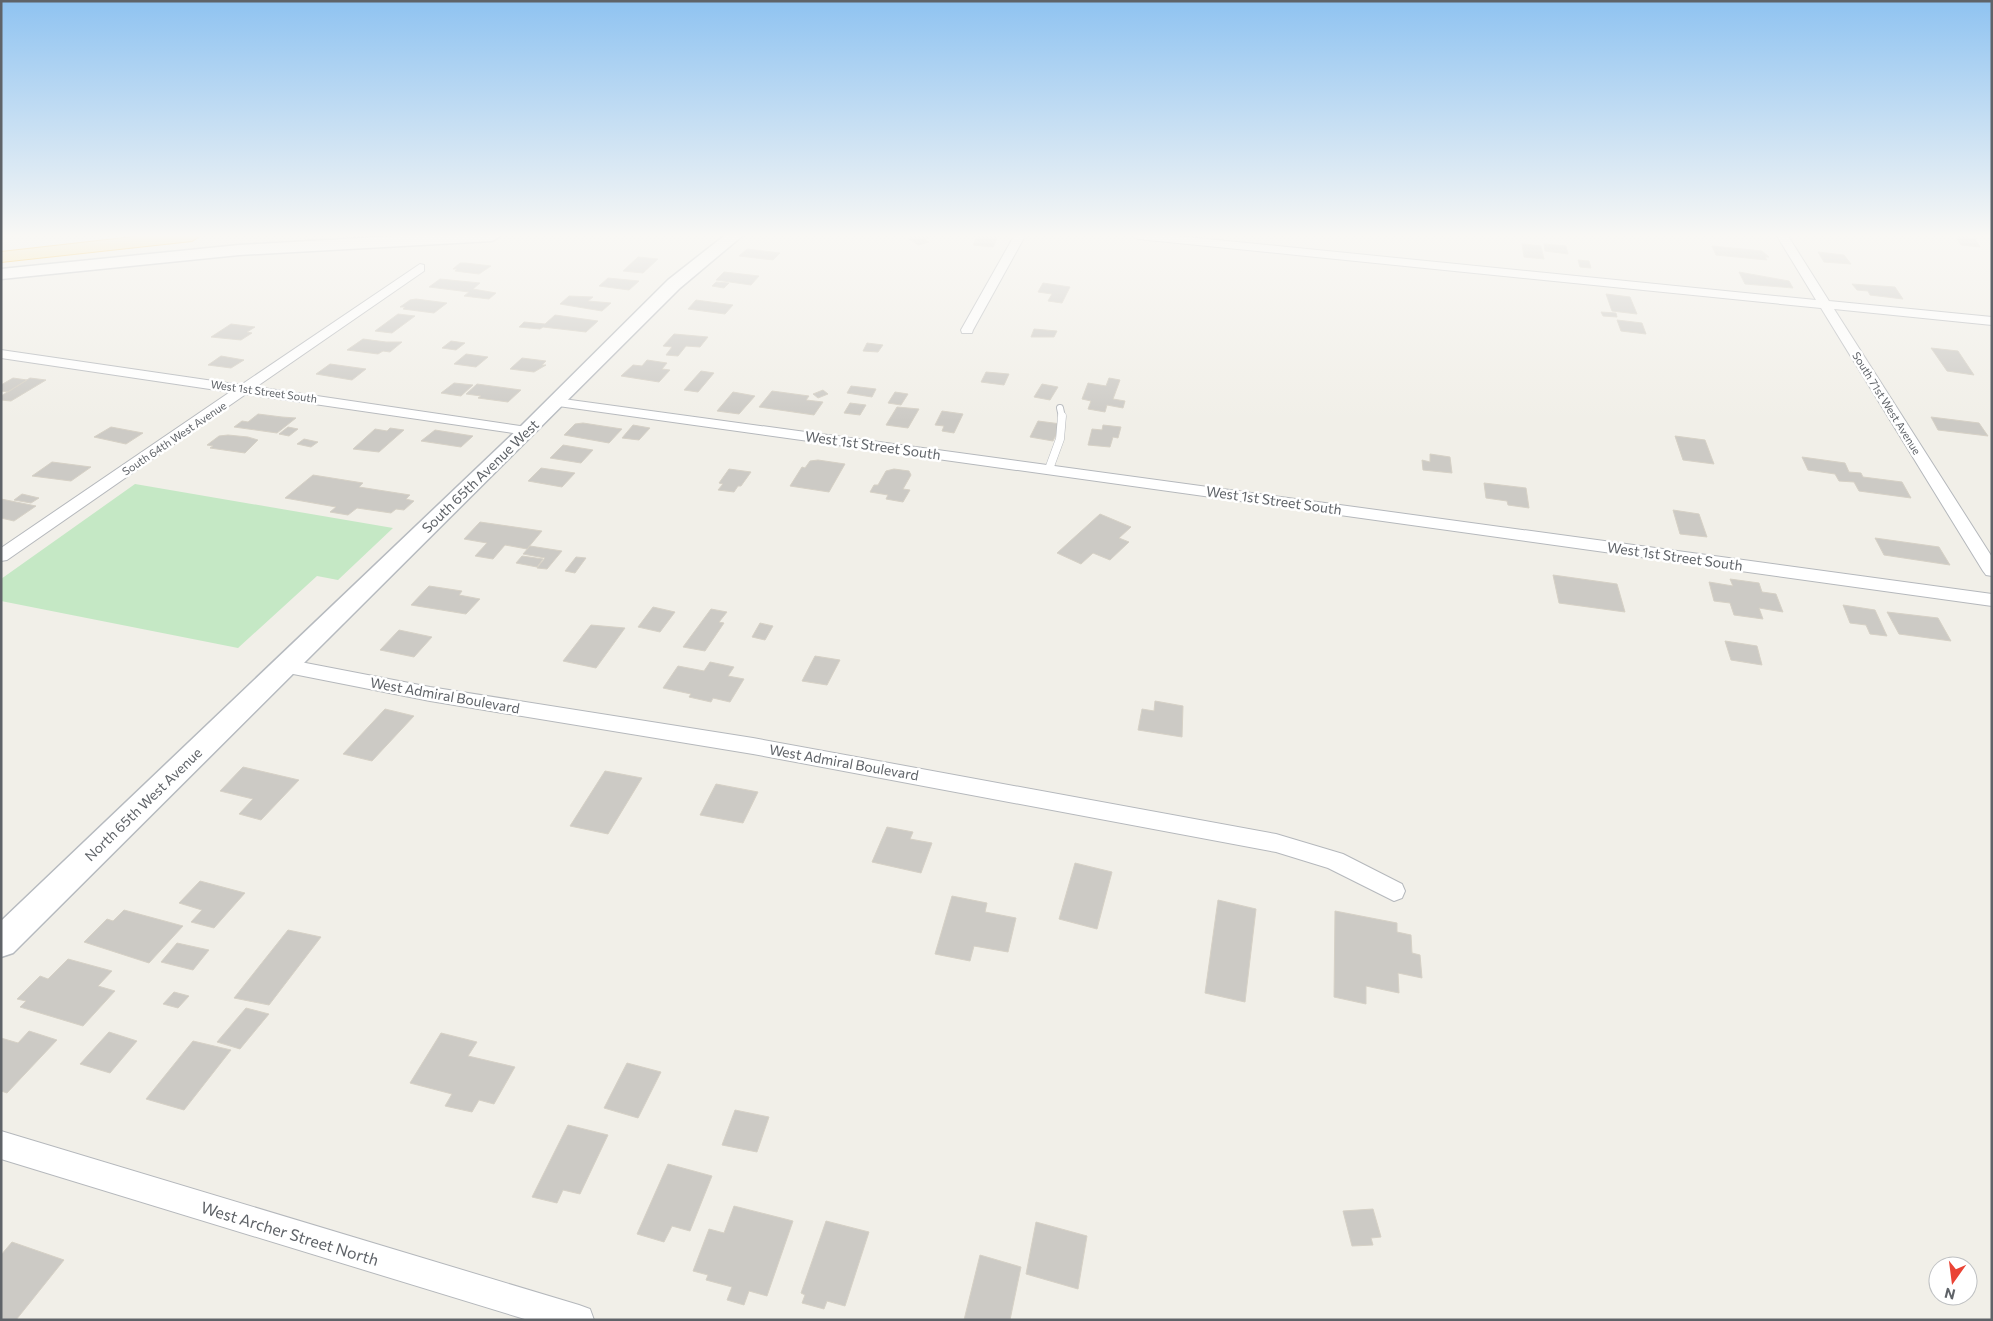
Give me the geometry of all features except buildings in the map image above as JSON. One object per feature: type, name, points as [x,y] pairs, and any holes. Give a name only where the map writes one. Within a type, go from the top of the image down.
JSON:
[{"type":"street","name":"South 64th West Avenue","points":[[1,556],[378,298]]},
{"type":"street","name":"South 65th Avenue West","points":[[285,666],[527,431],[660,298]]},
{"type":"street","points":[[967,330],[985,298]]},
{"type":"street","points":[[1753,298],[1992,321]]},
{"type":"street","name":"South 71st West Avenue","points":[[1821,298],[1992,571]]},
{"type":"street","name":"West 1st Street South","points":[[1,354],[527,431]]},
{"type":"street","name":"West 1st Street South","points":[[556,402],[1992,600]]},
{"type":"street","name":"West Admiral Boulevard","points":[[285,666],[430,694],[753,746],[1276,843],[1335,860],[1394,891]]},
{"type":"street","name":"North 65th West Avenue","points":[[1,943],[285,666]]},
{"type":"street","name":"West Archer Street North","points":[[1,1145],[580,1320]]},
{"type":"lane","points":[[1049,469],[1062,432],[1064,420],[1060,408]]},
{"type":"green space","points":[[135,484],[393,528],[338,580],[317,576],[238,648],[1,601],[1,579]]}]
